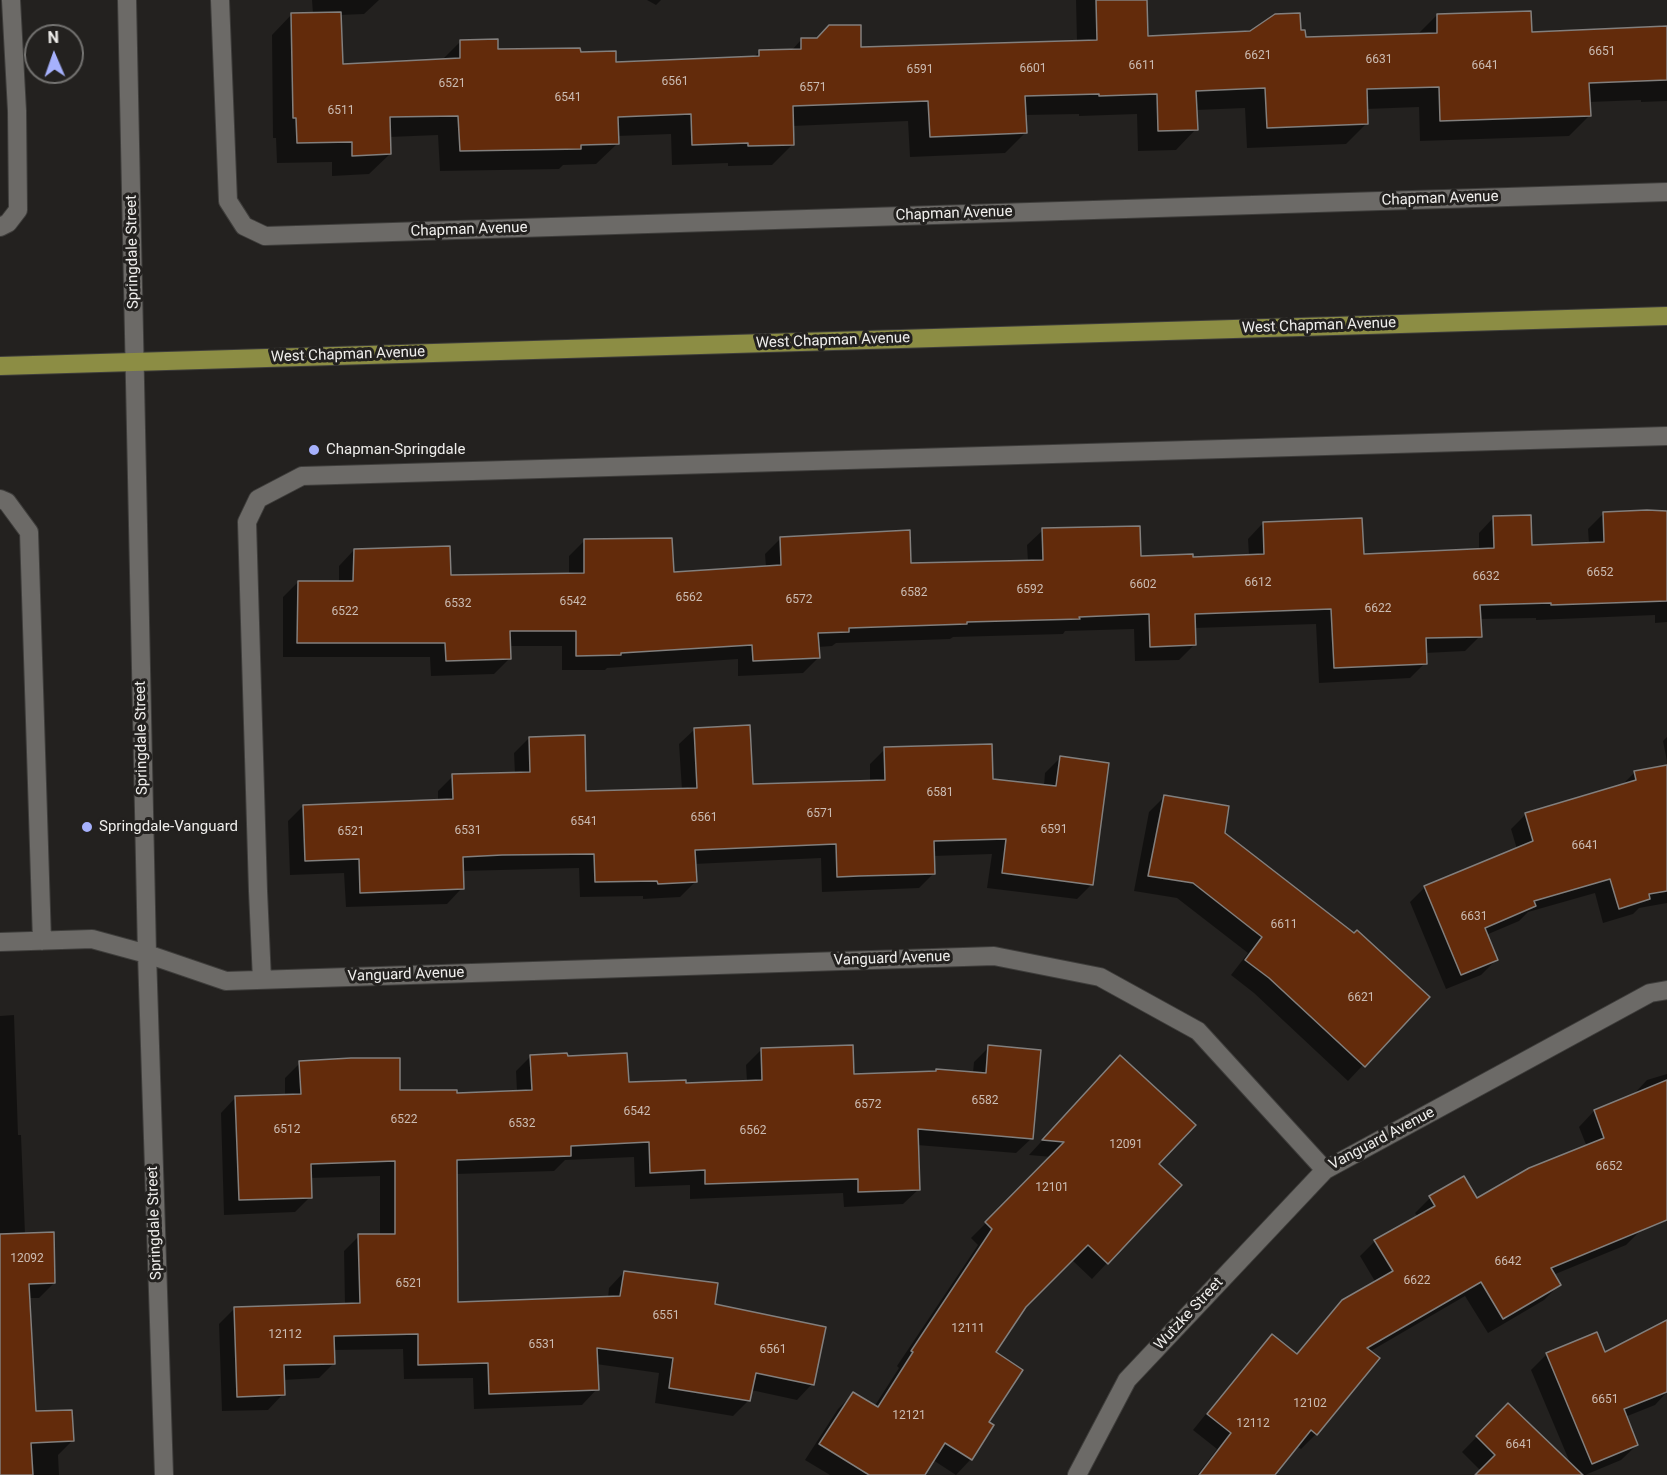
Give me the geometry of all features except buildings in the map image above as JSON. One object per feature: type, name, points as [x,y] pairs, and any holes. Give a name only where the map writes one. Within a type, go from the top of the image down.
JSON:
[{"type":"main road","name":"West Chapman Avenue","points":[[0,366],[1667,316]]},
{"type":"street","points":[[4,225],[18,210],[17,111],[11,0]]},
{"type":"street","name":"Springdale Street","points":[[127,0],[147,954],[164,1475]]},
{"type":"street","name":"Chapman Avenue","points":[[220,0],[228,201],[244,226],[265,236],[1667,192]]},
{"type":"street","points":[[262,980],[247,522],[258,499],[302,476],[1667,436]]},
{"type":"street","points":[[4,500],[29,532],[42,941]]},
{"type":"street","name":"Vanguard Avenue","points":[[0,942],[92,939],[147,954],[226,981],[994,956],[1100,977],[1198,1031],[1325,1170],[1650,993],[1667,990]]},
{"type":"street","name":"Wutzke Street","points":[[1077,1475],[1126,1380],[1325,1170]]},
{"type":"place","name":"Chapman-Springdale","points":[[314,450]]},
{"type":"place","name":"Springdale-Vanguard","points":[[87,827]]}]
